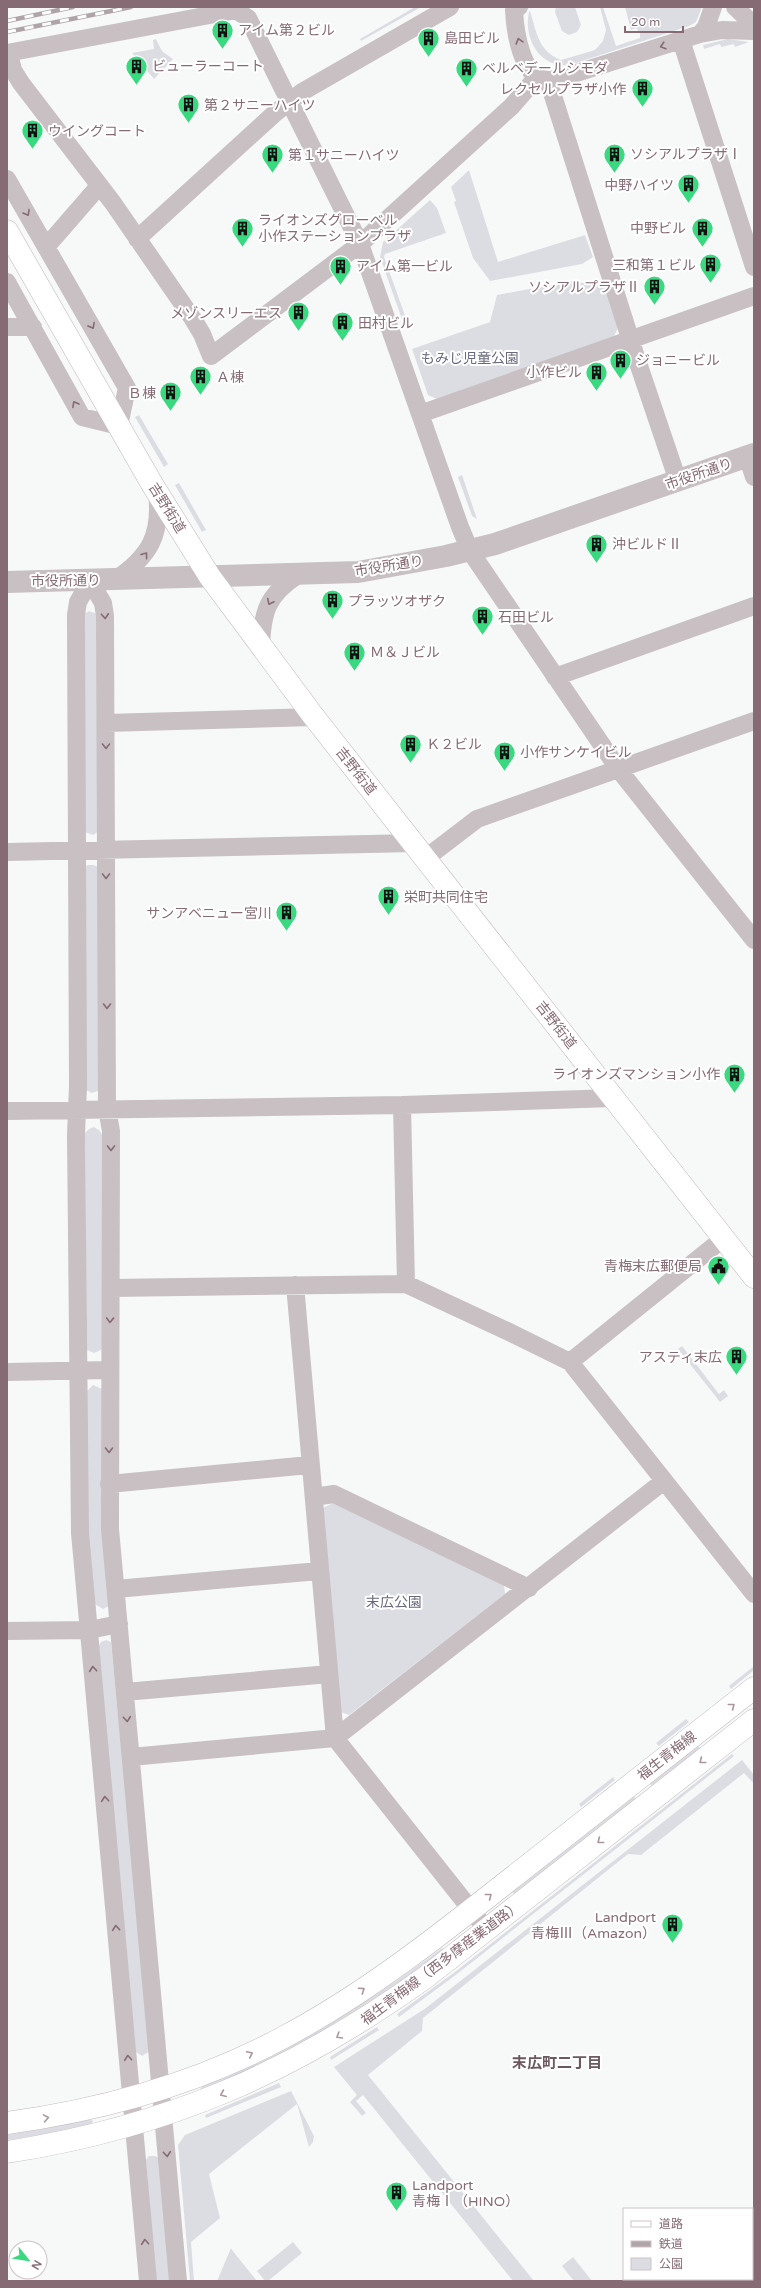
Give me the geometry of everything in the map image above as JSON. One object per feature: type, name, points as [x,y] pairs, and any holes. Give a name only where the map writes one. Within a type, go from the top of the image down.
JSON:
[{"type":"main road","name":"吉野街道","points":[[7,231],[157,492],[210,577],[261,648],[754,1277]]},
{"type":"main road","name":"福生青梅線","points":[[580,1825],[754,1688]]},
{"type":"main road","points":[[714,1720],[743,1729]]},
{"type":"main road","name":"福生青梅線（西多摩産業道路）","points":[[7,2152],[43,2147],[164,2115],[240,2086],[326,2043],[400,1995],[487,1930],[743,1729]]},
{"type":"main road","points":[[635,1782],[650,1802]]},
{"type":"main road","name":"福生青梅線（西多摩産業道路）","points":[[7,2123],[62,2115],[161,2088],[235,2061],[284,2037],[339,2005],[384,1975],[471,1910],[580,1825]]},
{"type":"street","points":[[137,239],[302,92],[450,7]]},
{"type":"street","points":[[700,34],[706,27],[713,7]]},
{"type":"street","points":[[735,7],[754,25]]},
{"type":"street","points":[[514,8],[515,29],[524,61],[543,79],[678,481]]},
{"type":"street","points":[[754,31],[722,30],[700,34],[567,76],[543,79],[360,244],[211,356],[202,334],[193,319],[99,186],[21,84],[13,70],[8,53],[237,11],[248,18],[360,244],[460,527],[470,551],[619,770],[754,940]]},
{"type":"street","points":[[681,40],[754,267]]},
{"type":"street","points":[[7,179],[127,388],[119,426],[82,417],[7,282]]},
{"type":"street","points":[[46,247],[99,186]]},
{"type":"street","points":[[420,414],[630,338],[754,296]]},
{"type":"street","points":[[7,328],[33,327]]},
{"type":"street","points":[[751,455],[754,477]]},
{"type":"street","name":"市役所通り","points":[[7,582],[90,581],[358,572],[470,551],[518,537],[751,455]]},
{"type":"street","points":[[115,580],[135,567],[150,548],[158,522],[157,492]]},
{"type":"street","points":[[261,648],[262,622],[269,603],[274,594],[283,584],[298,575]]},
{"type":"street","points":[[148,2281],[80,1533],[77,1371],[78,1110],[76,615],[78,602],[90,581],[103,602],[105,616],[107,1109],[111,1131],[111,1288],[109,1370],[110,1529],[178,2281]]},
{"type":"street","points":[[555,677],[754,606]]},
{"type":"street","points":[[106,723],[314,716]]},
{"type":"street","points":[[7,852],[106,850],[420,850],[477,819],[754,722]]},
{"type":"street","points":[[7,1111],[402,1105],[613,1098]]},
{"type":"street","points":[[402,1105],[406,1284]]},
{"type":"street","points":[[570,1362],[724,1238]]},
{"type":"street","points":[[111,1288],[406,1284],[570,1362],[754,1594]]},
{"type":"street","points":[[295,1285],[309,1465],[314,1497],[319,1571],[335,1738],[487,1930]]},
{"type":"street","points":[[7,1372],[109,1370]]},
{"type":"street","points":[[109,1484],[309,1465]]},
{"type":"street","points":[[131,1757],[335,1738],[529,1588],[664,1481]]},
{"type":"street","points":[[314,1497],[334,1494],[529,1588]]},
{"type":"street","points":[[116,1589],[319,1571]]},
{"type":"street","points":[[7,1630],[89,1630],[119,1624]]},
{"type":"street","points":[[125,1692],[329,1674]]},
{"type":"green space","points":[[415,7],[421,7],[361,41],[360,39]]},
{"type":"green space","points":[[556,7],[575,7],[581,25],[577,32],[569,35],[562,31],[555,12]]},
{"type":"green space","points":[[600,7],[603,7],[616,46],[640,38],[640,33],[636,28],[631,30],[625,7],[702,7],[696,22],[689,26],[570,65],[559,65],[550,62],[542,57],[536,50],[531,41],[529,32],[528,22],[530,11],[537,34],[543,46],[547,52],[561,60],[595,50],[603,41],[606,30]]},
{"type":"green space","points":[[156,39],[162,51],[173,59],[154,79],[132,53],[154,49],[153,40]]},
{"type":"green space","points":[[728,39],[749,42],[735,47],[734,44],[721,47],[720,44],[704,49],[703,45]]},
{"type":"green space","points":[[469,170],[498,262],[585,235],[593,257],[582,264],[490,281],[473,258],[454,202],[456,201],[451,187]]},
{"type":"green space","points":[[430,200],[437,208],[446,233],[385,254],[384,257],[407,321],[403,322],[380,257],[383,242]]},
{"type":"green space","name":"もみじ児童公園","points":[[572,281],[605,287],[618,328],[614,336],[437,399],[428,395],[412,349],[490,322],[497,295]]},
{"type":"green space","points":[[139,415],[168,464],[164,467],[135,417]]},
{"type":"green space","points":[[462,475],[477,519],[472,516],[458,477]]},
{"type":"green space","points":[[179,483],[206,530],[202,532],[175,485]]},
{"type":"green space","points":[[89,611],[97,614],[99,831],[93,835],[85,832],[84,614]]},
{"type":"green space","points":[[88,865],[98,867],[100,1090],[92,1093],[86,1090],[85,867]]},
{"type":"green space","points":[[94,1127],[102,1134],[103,1347],[101,1350],[94,1353],[87,1350],[86,1347],[85,1133]]},
{"type":"green space","points":[[682,1346],[719,1394],[724,1390],[728,1396],[720,1402],[678,1349]]},
{"type":"green space","points":[[93,1385],[102,1389],[109,1606],[103,1609],[93,1603],[87,1529],[86,1392]]},
{"type":"green space","name":"末広公園","points":[[333,1503],[504,1585],[505,1594],[349,1715],[341,1712],[323,1508]]},
{"type":"green space","points":[[106,1640],[111,1642],[150,2051],[142,2056],[136,2052],[98,1647],[101,1642]]},
{"type":"green space","points":[[754,1666],[754,1670],[731,1689],[729,1686]]},
{"type":"green space","points":[[686,1719],[689,1722],[659,1746],[656,1743]]},
{"type":"green space","points":[[698,1745],[700,1749],[651,1786],[650,1782]]},
{"type":"green space","points":[[732,1754],[734,1756],[457,1974],[399,2017],[397,2014],[455,1972]]},
{"type":"green space","points":[[742,1760],[754,1775],[754,1784],[744,1773],[641,1855],[628,1854],[423,2018],[422,2031],[368,2075],[534,2281],[513,2281],[363,2095],[356,2101],[366,2113],[362,2116],[350,2102],[357,2095],[334,2067],[426,2008]]},
{"type":"green space","points":[[613,1777],[615,1780],[581,1807],[579,1804]]},
{"type":"green space","points":[[634,1796],[636,1800],[516,1894],[512,1892]]},
{"type":"green space","points":[[442,1948],[446,1950],[352,2019],[244,2076],[200,2090],[202,2086],[266,2058],[326,2025],[414,1969]]},
{"type":"green space","points":[[377,2027],[379,2030],[331,2060],[330,2057]]},
{"type":"green space","points":[[279,2083],[281,2087],[206,2118],[205,2115]]},
{"type":"green space","points":[[291,2091],[314,2136],[313,2142],[309,2147],[297,2104],[209,2174],[220,2218],[191,2242],[194,2281],[190,2281],[178,2145],[185,2135]]},
{"type":"green space","points":[[90,2119],[93,2121],[92,2124],[48,2134],[7,2140],[7,2135]]},
{"type":"green space","points":[[149,2156],[159,2158],[172,2281],[155,2281],[146,2160]]},
{"type":"green space","points":[[293,2242],[302,2253],[268,2281],[265,2281],[257,2271]]},
{"type":"green space","points":[[231,2248],[232,2250],[257,2281],[217,2281]]},
{"type":"green space","points":[[573,2257],[592,2281],[574,2281],[562,2266]]},
{"type":"railway","points":[[7,21],[73,7]]},
{"type":"railway","points":[[7,32],[131,7]]},
{"type":"place","name":"アイム第２ビル","points":[[222,50]]},
{"type":"place","name":"島田ビル","points":[[428,58]]},
{"type":"place","name":"ビューラーコート","points":[[136,86]]},
{"type":"place","name":"ベルベデールシモダ","points":[[466,88]]},
{"type":"place","name":"レクセルプラザ小作","points":[[642,108]]},
{"type":"place","name":"第２サニーハイツ","points":[[189,124]]},
{"type":"place","name":"ウイングコート","points":[[33,150]]},
{"type":"place","name":"第１サニーハイツ","points":[[272,174]]},
{"type":"place","name":"ソシアルプラザⅠ","points":[[614,174]]},
{"type":"place","name":"中野ハイツ","points":[[689,204]]},
{"type":"place","name":"ライオンズグローベル 小作ステーションプラザ","points":[[243,248]]},
{"type":"place","name":"中野ビル","points":[[702,248]]},
{"type":"place","name":"三和第１ビル","points":[[711,284]]},
{"type":"place","name":"アイム第一ビル","points":[[341,286]]},
{"type":"place","name":"ソシアルプラザⅡ","points":[[655,306]]},
{"type":"place","name":"メゾンスリーエス","points":[[298,332]]},
{"type":"place","name":"田村ビル","points":[[342,342]]},
{"type":"place","name":"ジョニービル","points":[[621,380]]},
{"type":"place","name":"小作ビル","points":[[597,392]]},
{"type":"place","name":"Ａ棟","points":[[200,396]]},
{"type":"place","name":"Ｂ棟","points":[[171,412]]},
{"type":"place","name":"沖ビルドⅡ","points":[[596,564]]},
{"type":"place","name":"プラッツオザク","points":[[333,620]]},
{"type":"place","name":"石田ビル","points":[[483,636]]},
{"type":"place","name":"Ｍ＆Ｊビル","points":[[355,672]]},
{"type":"place","name":"Ｋ２ビル","points":[[410,764]]},
{"type":"place","name":"小作サンケイビル","points":[[504,772]]},
{"type":"place","name":"栄町共同住宅","points":[[389,916]]},
{"type":"place","name":"サンアベニュー宮川","points":[[287,932]]},
{"type":"place","name":"ライオンズマンション小作","points":[[735,1094]]},
{"type":"place","name":"青梅末広郵便局","points":[[718,1286]]},
{"type":"place","name":"アスティ末広","points":[[737,1376]]},
{"type":"place","name":"Landport 青梅Ⅲ（Amazon）","points":[[672,1944]]},
{"type":"place","name":"Landport 青梅Ⅰ（HINO）","points":[[397,2212]]},
{"type":"district","name":"末広町二丁目","points":[[557,2063]]}]
